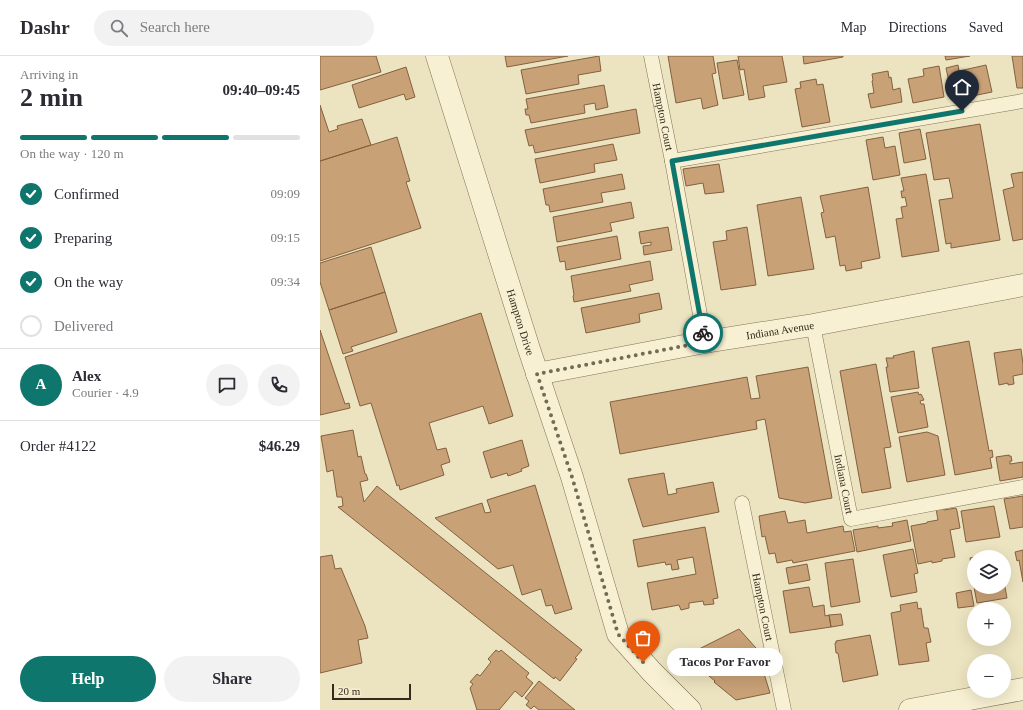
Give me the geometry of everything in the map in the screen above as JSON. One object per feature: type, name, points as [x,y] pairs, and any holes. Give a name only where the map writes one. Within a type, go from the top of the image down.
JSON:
[{"type":"street","name":"Hampton Drive","points":[[437,56],[537,374],[572,477],[618,634],[652,672],[690,710]]},
{"type":"street","name":"Indiana Avenue","points":[[537,374],[705,342],[813,325],[1023,285]]},
{"type":"street","points":[[910,710],[1023,689]]},
{"type":"lane","name":"Hampton Court","points":[[651,56],[705,342]]},
{"type":"lane","points":[[672,161],[1023,101]]},
{"type":"lane","name":"Indiana Court","points":[[813,325],[851,519],[1023,487]]},
{"type":"lane","name":"Hampton Court","points":[[742,503],[784,710]]},
{"type":"building","points":[[320,56],[376,56],[381,72],[320,90]]},
{"type":"building","points":[[505,56],[568,56],[507,67]]},
{"type":"building","points":[[599,56],[601,71],[578,75],[579,84],[526,94],[521,70]]},
{"type":"building","points":[[668,56],[713,56],[716,73],[712,74],[718,105],[703,109],[701,98],[676,103]]},
{"type":"building","points":[[738,56],[782,56],[787,82],[763,86],[765,97],[749,100],[744,69],[740,70]]},
{"type":"building","points":[[803,56],[843,56],[843,57],[804,64]]},
{"type":"building","points":[[945,56],[970,56],[946,60]]},
{"type":"building","points":[[1012,56],[1023,56],[1023,88],[1017,88]]},
{"type":"building","points":[[737,60],[744,95],[723,99],[717,63]]},
{"type":"building","points":[[958,65],[959,71],[986,65],[992,92],[953,100],[946,68]]},
{"type":"building","points":[[939,66],[944,97],[913,103],[908,79],[924,76],[923,69]]},
{"type":"building","points":[[406,67],[415,97],[406,100],[404,94],[359,108],[352,85]]},
{"type":"building","points":[[888,71],[889,78],[891,77],[893,90],[900,88],[902,102],[871,108],[868,94],[874,93],[872,74]]},
{"type":"building","points":[[816,79],[817,85],[823,84],[830,122],[802,127],[795,89],[801,88],[800,82]]},
{"type":"building","points":[[604,85],[608,107],[596,110],[595,103],[584,105],[585,113],[531,123],[529,115],[526,115],[525,109],[528,109],[526,99]]},
{"type":"building","points":[[320,105],[329,132],[338,129],[337,126],[362,119],[371,145],[320,161]]},
{"type":"building","points":[[636,109],[640,133],[535,153],[533,145],[529,146],[525,130]]},
{"type":"building","points":[[980,124],[1000,240],[951,248],[951,243],[946,244],[939,200],[953,198],[949,178],[934,180],[926,133]]},
{"type":"building","points":[[920,129],[926,159],[904,163],[899,133]]},
{"type":"building","points":[[397,137],[410,181],[406,182],[421,228],[320,261],[320,161]]},
{"type":"building","points":[[883,137],[885,148],[895,146],[900,175],[873,180],[866,140]]},
{"type":"building","points":[[613,144],[617,160],[594,164],[595,172],[540,183],[535,159]]},
{"type":"building","points":[[719,164],[724,192],[705,194],[703,183],[686,186],[683,169]]},
{"type":"building","points":[[1023,172],[1023,239],[1013,241],[1003,190],[1014,187],[1011,174]]},
{"type":"building","points":[[622,174],[625,189],[601,193],[603,202],[550,212],[549,205],[546,205],[543,189]]},
{"type":"building","points":[[926,174],[939,251],[902,257],[896,219],[903,218],[901,207],[907,206],[905,197],[902,198],[901,191],[904,191],[901,178]]},
{"type":"building","points":[[868,187],[880,258],[861,262],[862,268],[846,271],[845,265],[840,266],[835,236],[826,238],[821,213],[824,212],[820,196]]},
{"type":"building","points":[[801,197],[814,269],[768,276],[757,205]]},
{"type":"building","points":[[631,202],[634,218],[610,223],[612,231],[557,242],[553,217]]},
{"type":"building","points":[[668,227],[672,250],[644,255],[643,246],[651,245],[651,242],[641,244],[639,232]]},
{"type":"building","points":[[747,227],[756,285],[721,290],[713,242],[727,240],[726,231]]},
{"type":"building","points":[[617,236],[621,259],[566,270],[565,261],[560,262],[557,247]]},
{"type":"building","points":[[371,247],[385,292],[329,310],[320,282],[320,263]]},
{"type":"building","points":[[650,261],[653,280],[629,285],[631,291],[574,302],[571,276]]},
{"type":"building","points":[[385,292],[397,332],[351,347],[353,351],[343,354],[329,310]]},
{"type":"building","points":[[659,293],[662,309],[639,314],[640,322],[586,333],[581,308]]},
{"type":"building","points":[[481,313],[513,416],[489,424],[483,406],[429,423],[437,450],[446,448],[450,462],[441,465],[444,475],[400,490],[399,485],[397,486],[371,403],[360,406],[345,357]]},
{"type":"building","points":[[320,330],[345,404],[349,403],[350,408],[320,415]]},
{"type":"building","points":[[969,341],[989,451],[992,450],[993,457],[990,458],[992,468],[955,475],[932,348]]},
{"type":"building","points":[[1021,349],[1023,374],[1013,376],[1014,384],[1008,385],[1008,383],[999,385],[994,353]]},
{"type":"building","points":[[914,351],[919,388],[890,392],[886,358],[894,358],[893,356]]},
{"type":"building","points":[[876,364],[891,447],[884,448],[891,488],[862,493],[840,371]]},
{"type":"building","points":[[808,367],[832,498],[805,503],[779,498],[765,419],[756,421],[757,429],[620,454],[610,402],[747,377],[751,399],[760,398],[756,376]]},
{"type":"building","points":[[918,392],[924,400],[920,401],[921,404],[924,404],[928,427],[898,433],[891,397]]},
{"type":"building","points":[[353,430],[358,457],[361,456],[368,480],[360,482],[364,502],[377,486],[582,650],[560,681],[555,677],[554,679],[338,507],[343,506],[342,497],[337,497],[333,470],[327,472],[321,436]]},
{"type":"building","points":[[927,432],[938,436],[945,475],[907,482],[899,437]]},
{"type":"building","points":[[522,440],[529,466],[521,469],[522,471],[508,476],[507,473],[491,478],[483,452]]},
{"type":"building","points":[[1011,456],[1012,461],[1010,461],[1010,464],[1023,462],[1023,477],[1000,481],[996,457]]},
{"type":"building","points":[[664,473],[668,495],[677,493],[676,489],[713,482],[719,512],[643,527],[628,479]]},
{"type":"building","points":[[535,485],[572,609],[555,614],[552,605],[546,606],[541,589],[522,595],[513,565],[498,569],[435,518],[482,503],[485,513],[491,512],[487,500]]},
{"type":"building","points":[[1023,496],[1023,527],[1010,529],[1004,499]]},
{"type":"building","points":[[994,506],[1000,537],[966,542],[961,511]]},
{"type":"building","points":[[943,508],[944,510],[956,508],[957,511],[960,528],[950,530],[955,557],[942,559],[942,561],[932,563],[932,561],[918,564],[911,526],[938,520],[936,509]]},
{"type":"building","points":[[785,511],[788,523],[805,520],[807,533],[843,526],[844,532],[851,531],[855,551],[793,563],[792,560],[777,563],[775,553],[769,554],[765,536],[762,537],[759,516]]},
{"type":"building","points":[[907,520],[911,541],[857,552],[853,530],[878,526],[878,528],[893,526],[892,523]]},
{"type":"building","points":[[705,527],[718,598],[713,599],[714,604],[704,605],[703,601],[689,603],[689,608],[681,610],[679,605],[652,610],[647,583],[696,574],[693,557],[677,560],[679,569],[672,570],[671,564],[666,565],[665,562],[638,567],[633,540]]},
{"type":"building","points":[[913,549],[918,573],[914,574],[917,592],[891,597],[883,555]]},
{"type":"building","points":[[1023,550],[1023,582],[1019,560],[1017,561],[1015,552]]},
{"type":"building","points":[[332,555],[335,569],[341,568],[365,626],[368,638],[358,640],[362,663],[320,673],[320,557]]},
{"type":"building","points":[[853,559],[860,602],[831,607],[825,563]]},
{"type":"building","points":[[807,564],[810,580],[789,584],[786,568]]},
{"type":"building","points":[[809,587],[813,607],[824,605],[825,616],[829,615],[831,627],[790,633],[783,591]]},
{"type":"building","points":[[967,591],[967,594],[972,594],[973,602],[967,602],[967,607],[958,608],[956,593]]},
{"type":"building","points":[[975,594],[1006,594],[1007,598],[977,602]]},
{"type":"building","points":[[917,602],[918,609],[921,608],[924,628],[928,628],[931,642],[926,643],[929,661],[899,665],[891,613],[901,611],[900,605]]},
{"type":"building","points":[[841,614],[843,625],[831,627],[829,615]]},
{"type":"building","points":[[739,629],[756,648],[770,693],[736,700],[685,656]]},
{"type":"building","points":[[870,635],[878,675],[843,682],[838,653],[836,653],[836,641]]},
{"type":"building","points":[[496,650],[499,652],[501,650],[529,673],[526,677],[533,683],[522,697],[515,691],[499,710],[477,710],[470,688],[473,684],[470,682],[477,674],[480,676],[491,662],[488,659]]},
{"type":"building","points":[[539,681],[575,710],[539,710],[534,706],[531,709],[526,705],[529,701],[525,698]]},
{"type":"way so far","points":[[643,662],[618,634],[572,477],[537,374],[705,342],[703,333]]},
{"type":"place","name":"Tacos Por Favor","points":[[643,662]]},
{"type":"route","points":[[703,333],[672,161],[962,111]]}]
